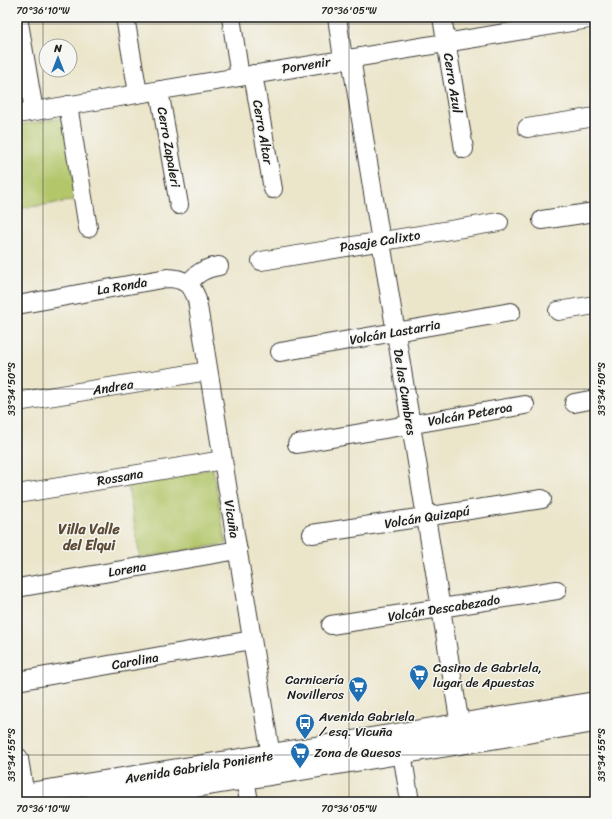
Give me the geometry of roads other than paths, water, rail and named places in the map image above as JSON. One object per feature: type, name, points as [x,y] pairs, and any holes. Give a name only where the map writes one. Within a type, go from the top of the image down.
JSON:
[{"type":"main road","name":"Avenida Gabriela Poniente","points":[[97,802],[148,790],[271,756],[595,703]]},
{"type":"main road","name":"Avenida Gabriela Poniente","points":[[21,798],[148,790],[245,778],[595,722]]},
{"type":"main road","points":[[17,759],[21,798]]},
{"type":"street","points":[[18,17],[26,112]]},
{"type":"street","points":[[125,17],[138,93]]},
{"type":"street","name":"Cerro Altar","points":[[231,17],[247,75],[273,190]]},
{"type":"street","name":"De las Cumbres","points":[[337,17],[347,59],[396,332],[460,725]]},
{"type":"street","name":"Cerro Azul","points":[[442,17],[464,149]]},
{"type":"street","name":"Porvenir","points":[[26,112],[446,42],[536,22],[595,18]]},
{"type":"street","name":"Cerro Zapaleri","points":[[160,90],[179,205]]},
{"type":"street","points":[[68,105],[88,228]]},
{"type":"street","points":[[527,128],[595,118]]},
{"type":"street","points":[[542,220],[595,212]]},
{"type":"street","name":"Pasaje Calixto","points":[[261,261],[499,222]]},
{"type":"street","points":[[188,284],[200,272],[219,266]]},
{"type":"street","name":"La Ronda","points":[[17,305],[167,278],[182,280],[188,284]]},
{"type":"street","name":"Vicuña","points":[[188,284],[195,294],[271,756]]},
{"type":"street","points":[[558,311],[595,305]]},
{"type":"street","name":"Volcán Lastarria","points":[[280,352],[511,312]]},
{"type":"street","name":"Andrea","points":[[17,402],[208,371]]},
{"type":"street","points":[[574,403],[595,399]]},
{"type":"street","name":"Volcán Peteroa","points":[[297,444],[525,405]]},
{"type":"street","name":"Rossana","points":[[17,494],[223,460]]},
{"type":"street","name":"Volcán Quizapú","points":[[312,534],[542,499]]},
{"type":"street","name":"Lorena","points":[[17,588],[238,550]]},
{"type":"street","name":"Volcán Descabezado","points":[[331,625],[558,590]]},
{"type":"street","name":"Carolina","points":[[17,681],[252,640]]},
{"type":"street","points":[[402,753],[410,802]]},
{"type":"street","points":[[245,778],[249,802]]},
{"type":"place","name":"Casino de Gabriela, lugar de Apuestas","points":[[419,691]]},
{"type":"place","name":"Carnicería Novilleros","points":[[358,703]]},
{"type":"place","name":"Avenida Gabriela / esq. Vicuña","points":[[305,740]]},
{"type":"place","name":"Zona de Quesos","points":[[300,769]]},
{"type":"district","name":"Villa Valle del Elqui","points":[[89,538]]}]
